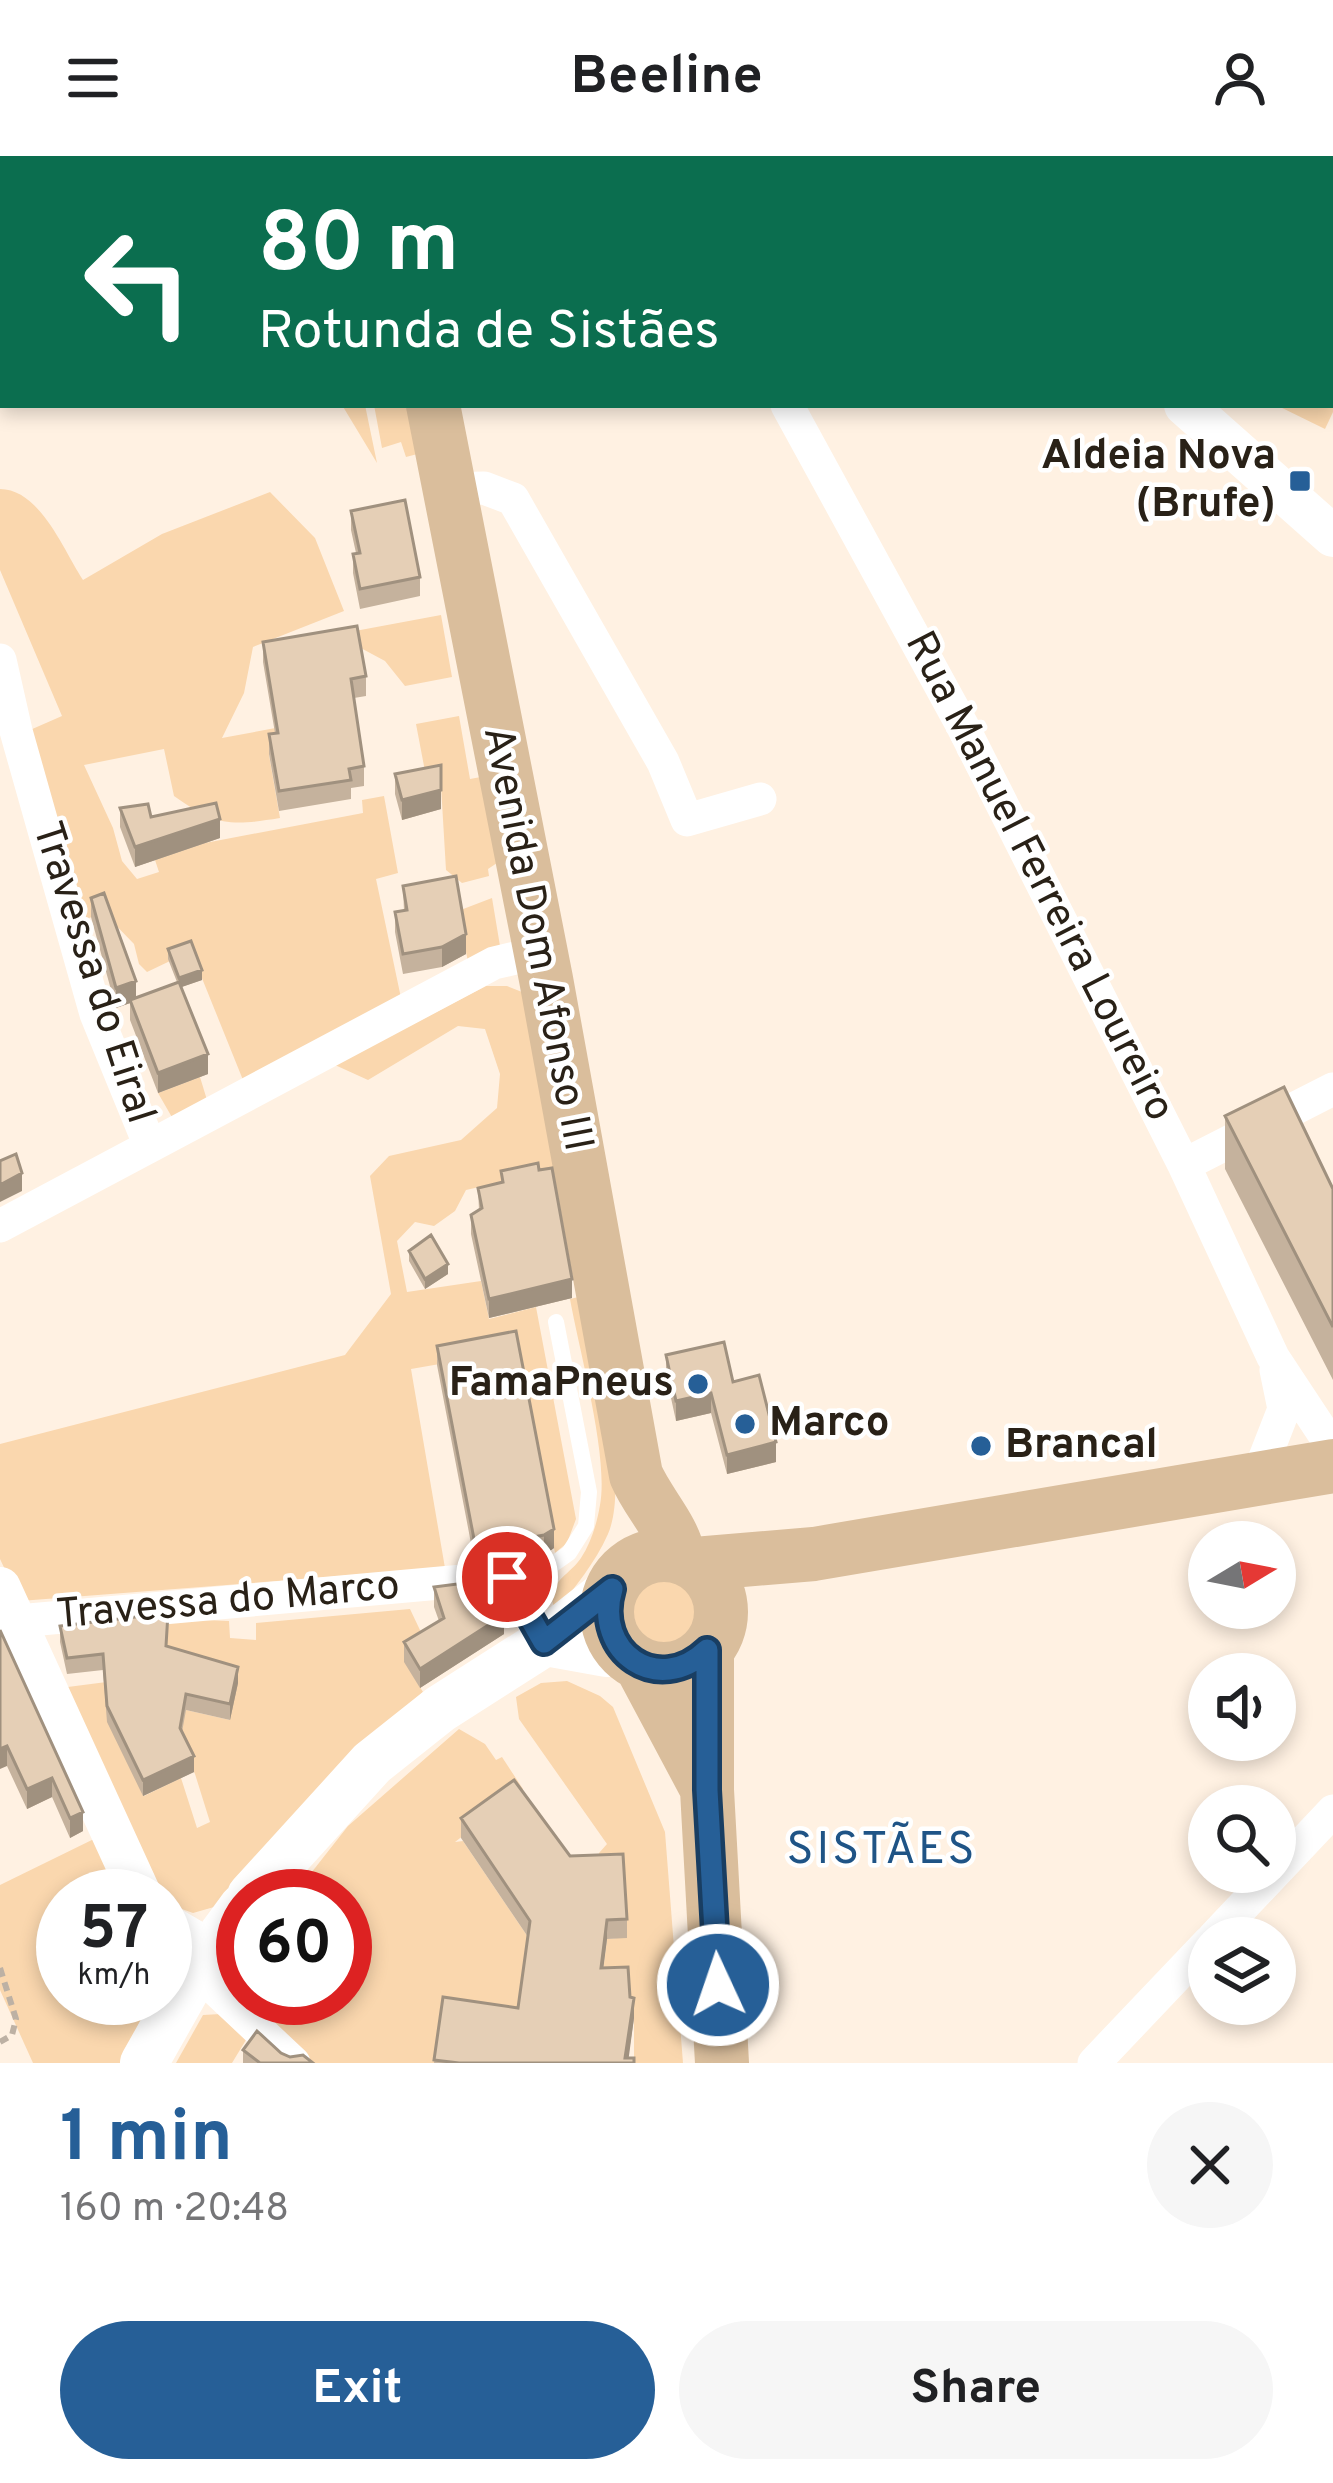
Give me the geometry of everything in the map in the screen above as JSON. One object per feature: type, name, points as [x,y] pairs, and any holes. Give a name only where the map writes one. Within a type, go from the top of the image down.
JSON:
[{"type":"main road","name":"Avenida Dom Afonso III","points":[[434,408],[541,952],[636,1474],[652,1509],[687,1560]]},
{"type":"main road","points":[[276,1869],[372,1763],[440,1709],[544,1642],[650,1557],[687,1560],[814,1554],[1333,1466]]},
{"type":"main road","name":"Avenida Dom Afonso III","points":[[618,1580],[636,1474]]},
{"type":"main road","points":[[544,1642],[670,1670],[684,1666],[755,1594],[814,1554]]},
{"type":"main road","points":[[687,1560],[716,1586],[721,1601],[713,1641],[707,1790],[722,2063]]},
{"type":"main road","points":[[618,1580],[608,1622],[707,1790]]},
{"type":"main road","points":[[192,1967],[216,1939]]},
{"type":"main road","points":[[144,2063],[163,2025]]},
{"type":"street","name":"Rua Manuel Ferreira Loureiro","points":[[789,408],[926,654],[1184,1165],[1274,1357],[1333,1448]]},
{"type":"street","points":[[1188,408],[1333,536]]},
{"type":"street","points":[[448,489],[484,488],[513,499],[662,761],[687,820],[760,799]]},
{"type":"street","name":"Travessa do Eiral","points":[[0,660],[96,1014],[150,1146]]},
{"type":"street","name":"Travessa do Eiral","points":[[0,1226],[494,963],[541,952]]},
{"type":"street","points":[[1184,1165],[1333,1089]]},
{"type":"street","name":"Rua Manuel Ferreira Loureiro","points":[[1257,1478],[1284,1409],[1274,1357]]},
{"type":"street","points":[[507,1577],[544,1642]]},
{"type":"street","name":"Travessa do Marco","points":[[9,1604],[507,1577]]},
{"type":"street","points":[[9,1604],[129,1869]]},
{"type":"street","points":[[1233,1917],[1333,1810]]},
{"type":"street","points":[[1094,2063],[1188,1964]]},
{"type":"street","points":[[192,1974],[294,2063]]},
{"type":"lane","points":[[507,1577],[545,1570],[569,1553],[586,1526],[589,1492],[556,1322]]},
{"type":"path","points":[[0,1968],[16,2019],[12,2035],[0,2042]]},
{"type":"shaded area","points":[[344,408],[366,408],[377,463]]},
{"type":"shaded area","points":[[375,408],[417,408],[425,452],[406,457],[401,442],[382,448]]},
{"type":"shaded area","points":[[1282,408],[1333,408],[1325,429]]},
{"type":"shaded area","points":[[0,489],[27,499],[39,510],[83,580],[162,534],[270,492],[315,538],[344,611],[253,647],[244,693],[222,738],[286,726],[269,755],[280,818],[224,821],[189,806],[174,796],[164,749],[84,765],[113,828],[122,861],[137,879],[159,872],[155,860],[205,843],[363,813],[362,800],[384,796],[398,873],[376,879],[401,998],[243,1080],[191,951],[147,972],[139,964],[134,944],[104,913],[80,921],[30,730],[62,716],[0,570]]},
{"type":"shaded area","points":[[441,615],[452,677],[405,686],[385,661],[357,646],[355,631]]},
{"type":"shaded area","points":[[459,716],[470,779],[486,776],[500,861],[488,869],[489,876],[462,883],[446,870],[441,786],[428,787],[416,724]]},
{"type":"shaded area","points":[[492,898],[500,946],[468,962],[458,911]]},
{"type":"shaded area","points":[[486,986],[522,992],[554,1170],[466,1190],[455,1211],[434,1226],[415,1222],[397,1241],[407,1292],[481,1281],[489,1319],[536,1307],[576,1519],[567,1543],[555,1553],[515,1351],[411,1369],[445,1568],[20,1601],[0,1559],[0,1444],[345,1355],[391,1294],[370,1176],[389,1156],[461,1140],[497,1108],[500,1074],[485,1029],[458,1026],[368,1080],[335,1065]]},
{"type":"shaded area","points":[[200,1077],[207,1100],[173,1119],[158,1093]]},
{"type":"shaded area","points":[[583,1296],[613,1451],[614,1511],[597,1555],[556,1611],[554,1588],[585,1552],[602,1484],[597,1432],[570,1299]]},
{"type":"shaded area","points":[[668,1572],[695,1583],[706,1610],[695,1637],[668,1648],[641,1637],[630,1610],[641,1583]]},
{"type":"shaded area","points":[[410,1609],[428,1647],[405,1662],[423,1692],[363,1747],[249,1869],[216,1869],[216,1905],[193,1913],[192,1869],[148,1869],[60,1688],[122,1680],[144,1796],[181,1778],[197,1828],[210,1822],[175,1732],[186,1710],[230,1720],[162,1660],[155,1618],[229,1621],[230,1638],[256,1640],[256,1623]]},
{"type":"shaded area","points":[[567,1681],[613,1707],[665,1832],[683,2063],[634,2063],[634,2018],[601,1987],[607,1939],[627,1937],[601,1875],[599,1853],[607,1844],[519,1719],[516,1697],[541,1683]]},
{"type":"shaded area","points":[[459,1729],[485,1744],[496,1760],[502,1757],[523,1789],[455,1842],[463,1841],[530,1940],[518,2028],[436,2063],[313,2063],[266,2025],[372,2025],[372,1869],[314,1869],[348,1826]]},
{"type":"shaded area","points":[[100,1836],[114,1869],[36,1869],[36,2025],[138,2025],[122,2063],[33,2063],[0,1990],[0,1885]]},
{"type":"shaded area","points":[[216,2014],[216,2025],[236,2025],[249,2035],[232,2063],[176,2063],[203,2015]]},
{"type":"building","points":[[405,500],[420,577],[360,589],[353,554],[360,553],[351,511]]},
{"type":"building","points":[[357,626],[366,676],[351,679],[364,766],[349,769],[351,780],[279,791],[269,734],[278,733],[263,642]]},
{"type":"building","points":[[441,765],[441,790],[402,800],[395,774]]},
{"type":"building","points":[[216,803],[220,819],[135,847],[120,808],[148,804],[151,817]]},
{"type":"building","points":[[456,876],[466,934],[442,947],[403,954],[395,912],[407,910],[403,886]]},
{"type":"building","points":[[104,893],[136,981],[116,988],[91,898]]},
{"type":"building","points":[[191,941],[202,970],[179,978],[168,949]]},
{"type":"building","points":[[179,982],[208,1054],[158,1073],[130,1000]]},
{"type":"building","points":[[1284,1087],[1333,1189],[1333,1327],[1225,1116]]},
{"type":"building","points":[[16,1154],[22,1173],[0,1185],[0,1161]]},
{"type":"building","points":[[538,1163],[539,1170],[552,1168],[572,1279],[489,1299],[471,1215],[482,1208],[478,1188],[503,1182],[501,1171]]},
{"type":"building","points":[[431,1235],[448,1264],[425,1279],[409,1251]]},
{"type":"building","points":[[516,1331],[554,1529],[518,1540],[505,1536],[474,1539],[437,1346]]},
{"type":"building","points":[[724,1342],[733,1382],[759,1375],[776,1442],[727,1455],[711,1393],[676,1401],[666,1355]]},
{"type":"building","points":[[480,1581],[504,1615],[420,1669],[404,1642],[444,1618],[434,1587]]},
{"type":"building","points":[[168,1613],[166,1646],[238,1667],[230,1704],[186,1694],[180,1728],[194,1756],[143,1780],[107,1706],[103,1654],[67,1658],[60,1626]]},
{"type":"building","points":[[0,1630],[83,1812],[70,1818],[52,1778],[27,1789],[7,1746],[0,1749]]},
{"type":"building","points":[[514,1780],[570,1856],[623,1854],[627,1919],[607,1920],[601,1968],[628,1967],[630,1997],[634,1998],[625,2058],[634,2058],[634,2063],[434,2060],[443,1997],[518,2008],[530,1921],[461,1818]]},
{"type":"building","points":[[257,2031],[281,2053],[303,2055],[313,2063],[260,2063],[243,2050]]},
{"type":"place","name":"Aldeia Nova (Brufe)","points":[[1300,481]]},
{"type":"place","name":"FamaPneus","points":[[698,1384]]},
{"type":"place","name":"Marco","points":[[745,1424]]},
{"type":"place","name":"Brancal","points":[[981,1446]]},
{"type":"district","name":"SISTÃES","points":[[882,1851]]},
{"type":"route","points":[[507,1577],[544,1642],[612,1589],[608,1622],[613,1638],[631,1660],[670,1670],[697,1660],[707,1650],[707,1790],[718,1985]]}]
